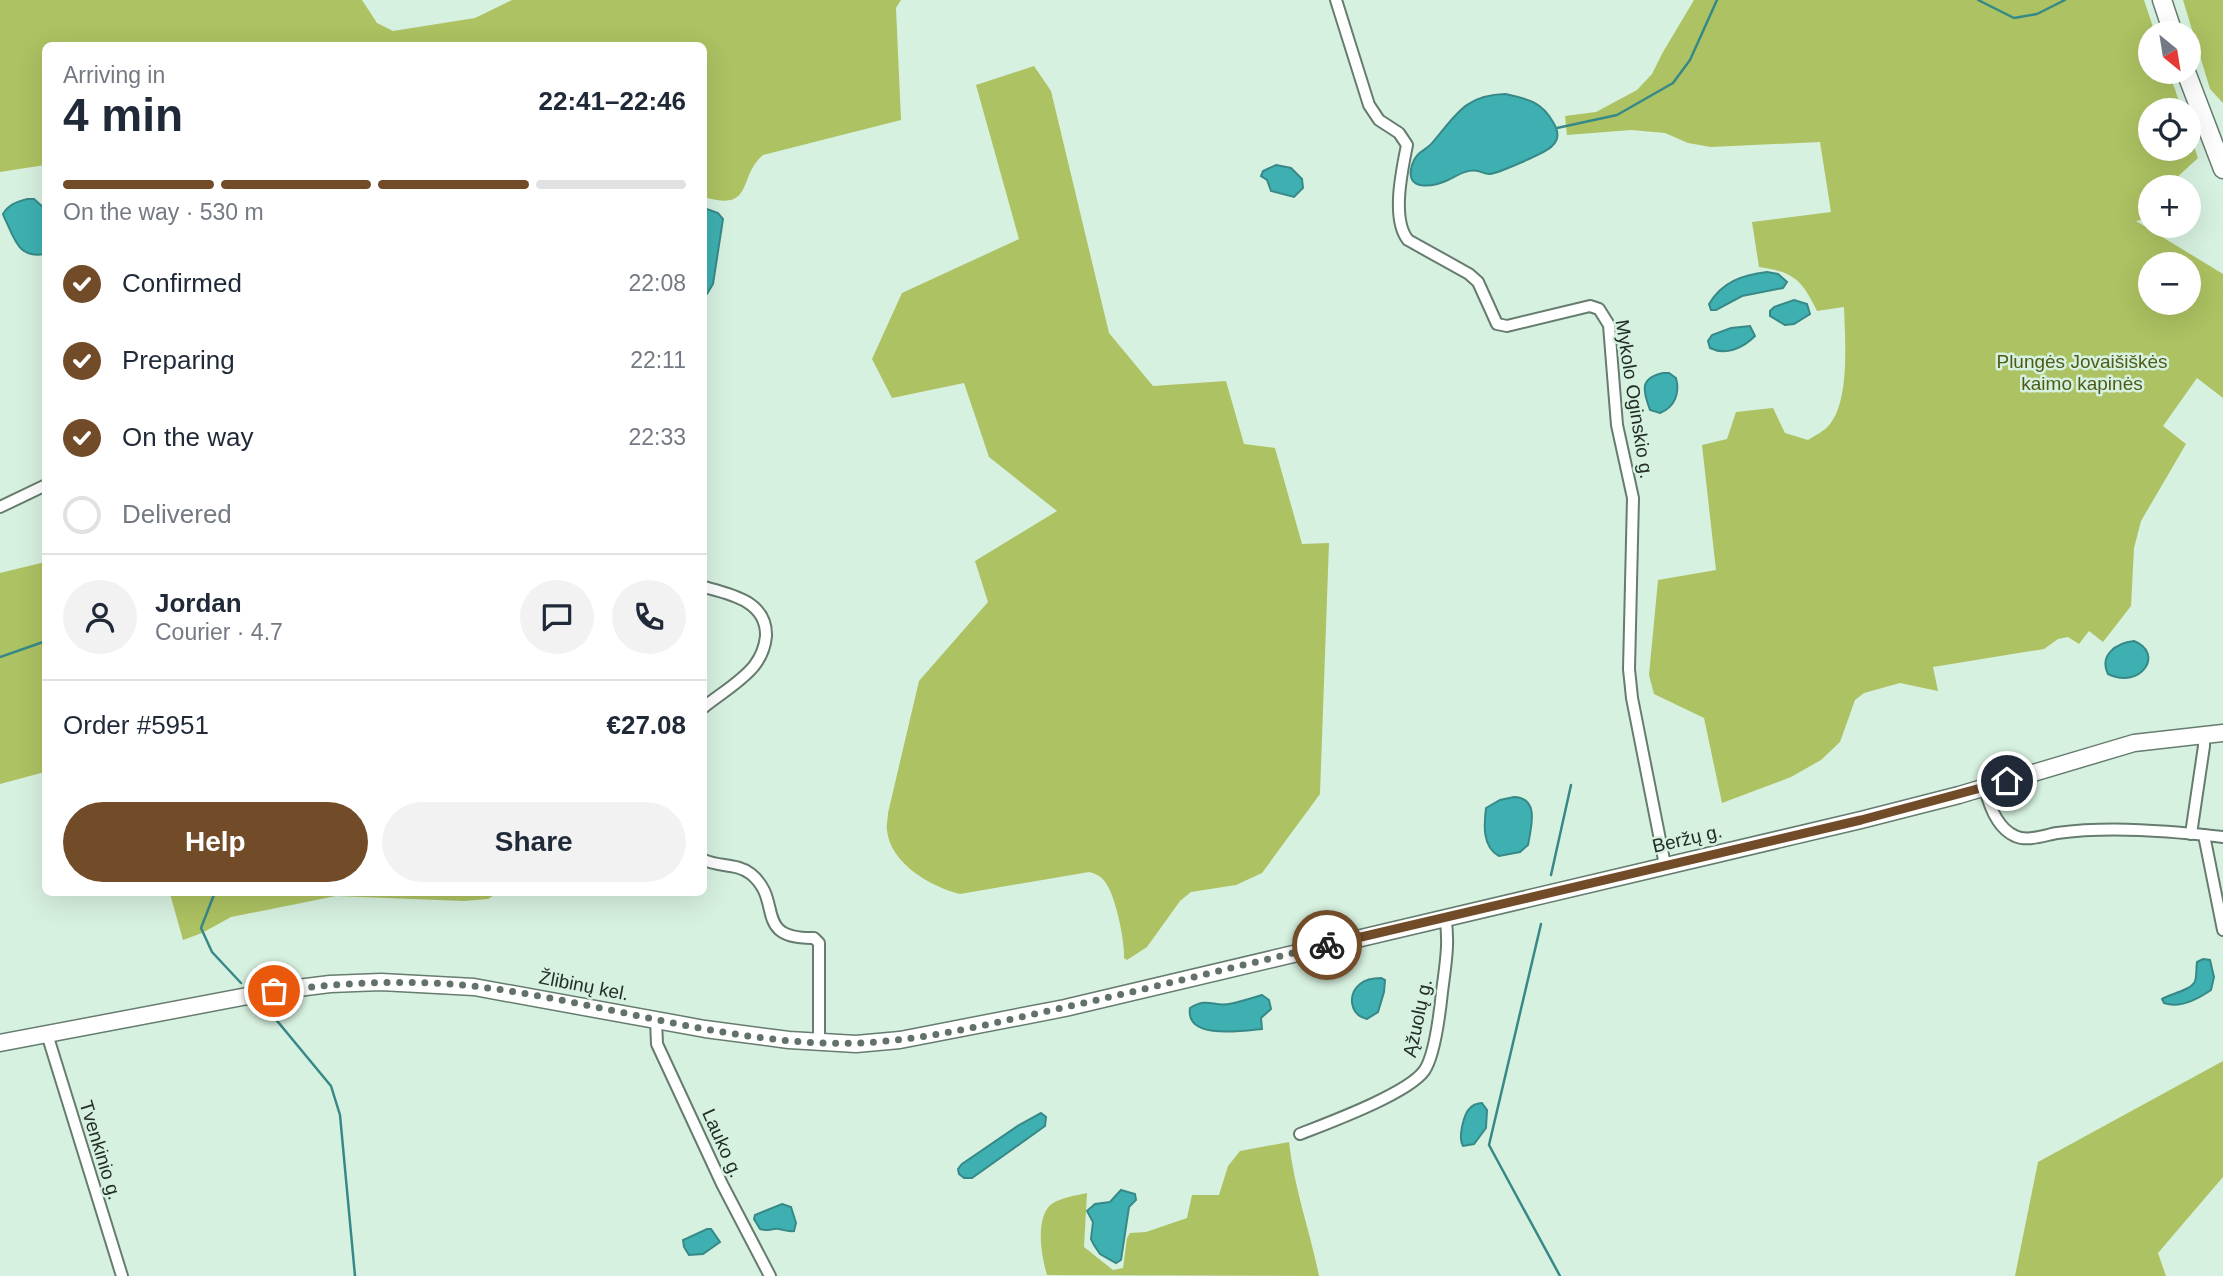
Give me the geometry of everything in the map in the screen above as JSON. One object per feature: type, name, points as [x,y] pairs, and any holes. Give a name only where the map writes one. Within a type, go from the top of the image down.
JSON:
[{"type":"main road","points":[[2162,0],[2169,21]]},
{"type":"main road","points":[[2191,84],[2223,169]]},
{"type":"main road","name":"Beržų g.","points":[[1158,985],[1872,817],[1985,788],[2124,745],[2156,739],[2223,733]]},
{"type":"main road","name":"Žlibinų kel.","points":[[0,1043],[274,991],[330,984],[382,982],[474,986],[748,1035],[819,1043],[878,1042],[922,1037],[1065,1008],[1158,985]]},
{"type":"street","name":"Mykolo Oginskio g.","points":[[1336,0],[1368,105],[1378,120],[1399,133],[1407,145],[1398,190],[1402,233],[1408,240],[1469,274],[1478,282],[1497,324],[1507,326],[1590,306],[1599,309],[1609,325],[1617,425],[1633,498],[1629,669],[1632,698],[1665,865]]},
{"type":"street","points":[[0,507],[42,487]]},
{"type":"street","points":[[707,588],[747,601],[762,618],[766,630],[761,656],[753,667],[707,705]]},
{"type":"street","points":[[2191,834],[2204,734]]},
{"type":"street","points":[[1985,788],[1999,822],[2020,838],[2093,831],[2223,837]]},
{"type":"street","points":[[2204,835],[2223,930]]},
{"type":"street","points":[[707,861],[739,867],[748,872],[762,888],[772,919],[782,934],[790,938],[814,938],[819,943],[819,1043]]},
{"type":"street","name":"Ąžuolų g.","points":[[1300,1134],[1346,1116],[1410,1083],[1424,1071],[1439,1020],[1447,955],[1448,934],[1445,917]]},
{"type":"street","name":"Lauko g.","points":[[656,1020],[657,1044],[722,1184],[770,1276]]},
{"type":"street","name":"Tvenkinio g.","points":[[47,1034],[122,1276]]},
{"type":"green space","points":[[0,0],[362,0],[377,23],[393,31],[475,18],[512,0],[901,0],[896,8],[901,120],[763,155],[755,164],[743,190],[731,200],[707,198],[707,42],[42,42],[42,165],[0,172]]},
{"type":"green space","name":"Plungės Jovaišiškės kaimo kapinės","points":[[1694,0],[2144,0],[2151,21],[2138,21],[2138,84],[2173,84],[2178,98],[2138,98],[2138,161],[2195,161],[2180,175],[2138,175],[2138,238],[2164,238],[2187,252],[2138,252],[2138,315],[2201,315],[2201,261],[2223,274],[2223,398],[2197,378],[2163,426],[2186,444],[2141,521],[2134,548],[2131,606],[2103,642],[2089,631],[2079,644],[2068,637],[2058,639],[2044,649],[1933,667],[1938,691],[1900,683],[1864,693],[1855,700],[1840,742],[1821,760],[1791,777],[1722,803],[1704,718],[1654,694],[1649,675],[1658,580],[1716,570],[1702,445],[1727,439],[1736,412],[1773,408],[1785,433],[1808,440],[1830,424],[1841,400],[1843,385],[1844,307],[1817,311],[1796,279],[1759,267],[1752,222],[1831,212],[1820,142],[1711,147],[1688,143],[1665,133],[1631,130],[1567,135],[1565,116],[1596,112],[1637,90],[1652,74]]},
{"type":"green space","points":[[2183,0],[2223,0],[2223,103],[2210,89],[2202,63],[2202,21],[2189,21]]},
{"type":"green space","points":[[1034,66],[1051,91],[1109,333],[1153,386],[1226,381],[1244,444],[1275,448],[1302,544],[1329,543],[1320,794],[1262,873],[1236,885],[1191,892],[1180,901],[1147,947],[1127,960],[1124,958],[1114,900],[1105,882],[1097,875],[1089,872],[960,894],[925,880],[904,863],[890,842],[887,828],[888,813],[919,681],[988,602],[975,561],[1057,511],[989,457],[964,383],[892,398],[872,359],[902,293],[1019,239],[976,85]]},
{"type":"green space","points":[[42,563],[42,773],[0,784],[0,573]]},
{"type":"green space","points":[[171,896],[336,896],[231,917],[183,940]]},
{"type":"green space","points":[[336,896],[492,896],[488,899],[464,901]]},
{"type":"green space","points":[[2223,1061],[2223,1177],[2158,1253],[2166,1276],[2015,1276],[2038,1162]]},
{"type":"green space","points":[[1289,1142],[1319,1276],[1047,1275],[1041,1233],[1047,1209],[1055,1202],[1087,1193],[1084,1247],[1113,1270],[1123,1268],[1130,1233],[1146,1232],[1187,1218],[1192,1195],[1219,1195],[1228,1166],[1240,1151]]},
{"type":"water","points":[[1505,94],[1527,100],[1544,109],[1557,131],[1552,146],[1494,173],[1470,171],[1428,185],[1412,180],[1412,165],[1416,156],[1430,145],[1455,115],[1480,98]]},
{"type":"water","points":[[1276,165],[1291,168],[1302,179],[1303,188],[1294,197],[1271,191],[1267,180],[1261,176],[1263,171]]},
{"type":"water","points":[[34,199],[42,206],[42,254],[23,250],[15,240],[3,214],[17,202]]},
{"type":"water","points":[[707,209],[718,213],[723,219],[713,284],[707,294]]},
{"type":"water","points":[[1767,272],[1778,274],[1787,282],[1783,288],[1742,296],[1711,310],[1709,304],[1726,285],[1749,275]]},
{"type":"water","points":[[1794,300],[1807,304],[1810,314],[1794,324],[1785,325],[1770,316],[1774,307]]},
{"type":"water","points":[[1750,326],[1755,336],[1740,347],[1728,351],[1710,348],[1708,341],[1712,335],[1731,328]]},
{"type":"water","points":[[1669,373],[1676,378],[1677,389],[1673,403],[1660,413],[1650,410],[1645,386],[1650,378]]},
{"type":"water","points":[[2134,641],[2148,653],[2145,668],[2130,677],[2120,678],[2108,674],[2106,661],[2111,651],[2121,644]]},
{"type":"water","points":[[1514,797],[1528,802],[1531,808],[1532,822],[1528,845],[1520,852],[1499,856],[1493,852],[1487,841],[1486,808],[1500,800]]},
{"type":"water","points":[[2210,960],[2214,977],[2211,990],[2182,1004],[2164,1003],[2162,999],[2193,984],[2197,962]]},
{"type":"water","points":[[1381,978],[1385,980],[1384,992],[1378,1012],[1367,1019],[1361,1017],[1352,1004],[1356,988],[1362,982]]},
{"type":"water","points":[[1262,995],[1269,1000],[1271,1009],[1261,1018],[1262,1029],[1217,1031],[1196,1025],[1191,1018],[1190,1008],[1196,1005],[1229,1004]]},
{"type":"water","points":[[1482,1103],[1487,1110],[1486,1128],[1474,1144],[1463,1146],[1461,1132],[1468,1110]]},
{"type":"water","points":[[1041,1113],[1046,1117],[1045,1126],[972,1178],[964,1178],[959,1174],[958,1169],[962,1164]]},
{"type":"water","points":[[1121,1190],[1135,1194],[1136,1200],[1129,1207],[1121,1260],[1116,1263],[1100,1254],[1094,1245],[1091,1239],[1093,1222],[1087,1211],[1095,1204],[1110,1202]]},
{"type":"water","points":[[782,1204],[791,1207],[796,1223],[794,1231],[760,1229],[754,1219],[755,1215]]},
{"type":"water","points":[[711,1229],[720,1242],[703,1254],[689,1255],[683,1240]]},
{"type":"waterway","points":[[1557,128],[1617,115],[1673,83],[1690,60],[1717,0]]},
{"type":"waterway","points":[[1978,0],[2014,18],[2037,14],[2065,0]]},
{"type":"waterway","points":[[0,657],[42,642]]},
{"type":"waterway","points":[[1551,875],[1571,785]]},
{"type":"waterway","points":[[213,896],[201,928],[212,952],[241,983]]},
{"type":"waterway","points":[[1541,924],[1489,1145],[1560,1276]]},
{"type":"waterway","points":[[264,1005],[331,1086],[340,1115],[355,1276]]},
{"type":"way so far","points":[[274,991],[330,984],[382,982],[474,986],[726,1032],[819,1043],[856,1044],[900,1041],[1011,1020],[1327,945]]},
{"type":"route","points":[[1327,945],[1936,802],[2007,781]]}]
